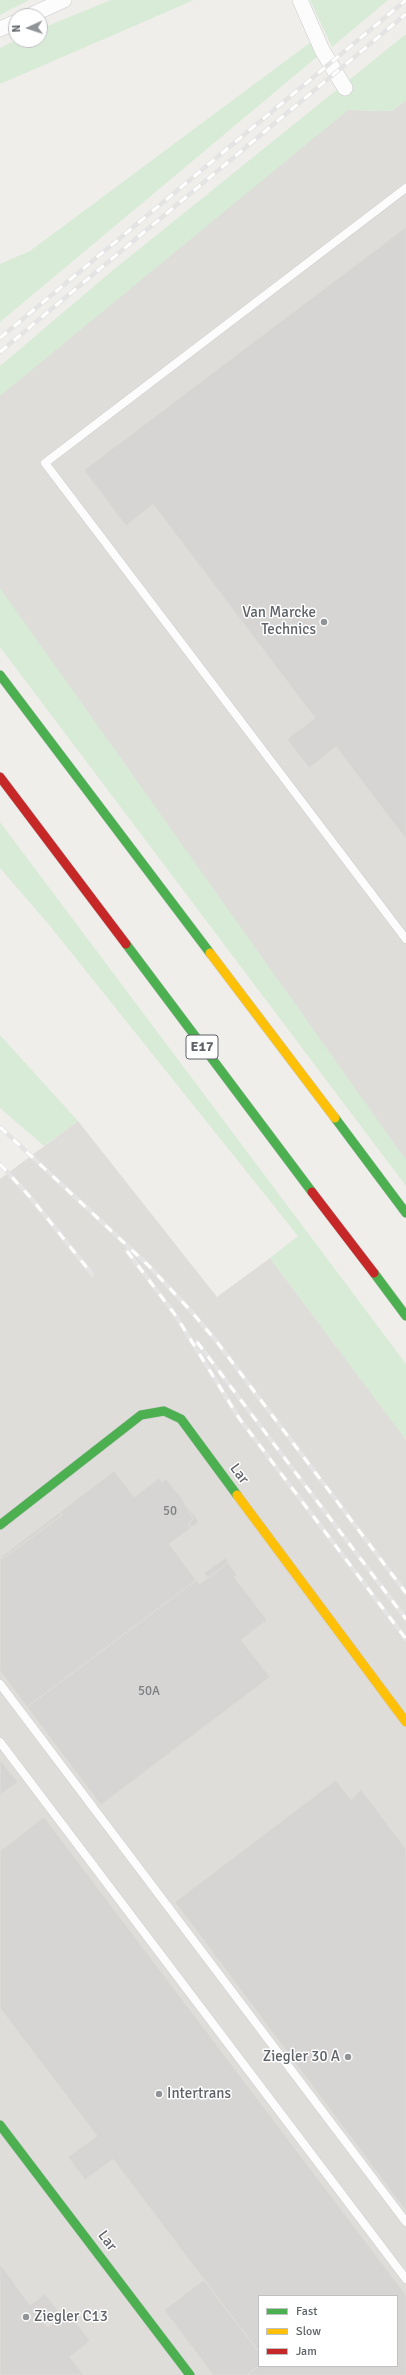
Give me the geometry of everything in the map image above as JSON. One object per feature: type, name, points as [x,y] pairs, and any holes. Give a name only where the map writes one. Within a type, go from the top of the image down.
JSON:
[{"type":"main road","points":[[0,675],[406,1213]]},
{"type":"main road","name":"E17","points":[[0,776],[406,1316]]},
{"type":"main road","name":"Lar","points":[[0,1525],[141,1415],[164,1411],[181,1419],[406,1722]]},
{"type":"main road","name":"Lar","points":[[0,2125],[190,2375]]},
{"type":"street","points":[[46,8],[64,0]]},
{"type":"street","points":[[300,0],[322,50],[345,88]]},
{"type":"lane","points":[[406,188],[45,463],[406,939]]},
{"type":"lane","points":[[0,1684],[406,2222]]},
{"type":"lane","points":[[0,1742],[406,2279]]},
{"type":"shaded area","points":[[406,100],[406,1165],[0,624],[0,384],[348,110],[392,111]]},
{"type":"shaded area","points":[[78,1121],[217,1297],[270,1258],[406,1439],[406,2375],[0,2375],[0,1179]]},
{"type":"green space","points":[[0,0],[29,0],[14,8],[8,8],[8,11],[0,15]]},
{"type":"green space","points":[[111,0],[194,0],[0,84],[0,48],[8,44],[8,48],[48,48],[48,26]]},
{"type":"green space","points":[[310,0],[388,0],[332,47]]},
{"type":"green space","points":[[406,34],[406,100],[392,111],[348,110],[0,396],[0,366],[112,271]]},
{"type":"green space","points":[[311,42],[318,56],[0,322],[0,264],[30,251]]},
{"type":"green space","points":[[0,588],[406,1160],[406,1186],[0,647]]},
{"type":"green space","points":[[0,822],[406,1364],[406,1440],[270,1258],[298,1236],[50,926],[0,868]]},
{"type":"green space","points":[[0,1035],[78,1121],[44,1146],[0,1108]]},
{"type":"building","name":"Van Marcke Technics","points":[[406,227],[406,839],[336,747],[309,768],[287,739],[315,718],[153,504],[126,526],[84,470]]},
{"type":"building","points":[[114,1471],[134,1497],[159,1478],[162,1482],[166,1479],[182,1499],[193,1519],[188,1524],[191,1528],[169,1544],[196,1580],[27,1707],[0,1671],[0,1558],[2,1559],[62,1515],[60,1512]]},
{"type":"building","points":[[182,1499],[199,1522],[191,1528],[188,1524],[193,1519]]},
{"type":"building","points":[[60,1512],[62,1515],[2,1559],[1,1557]]},
{"type":"building","points":[[225,1558],[238,1574],[228,1563],[208,1578],[204,1573]]},
{"type":"building","points":[[228,1563],[237,1575],[234,1577],[267,1620],[241,1640],[270,1677],[101,1805],[27,1707],[196,1580],[200,1584]]},
{"type":"building","points":[[0,1760],[18,1782],[0,1795]]},
{"type":"building","name":"Ziegler 30 A","points":[[336,1780],[351,1800],[361,1789],[406,1849],[406,2211],[175,1902]]},
{"type":"building","name":"Intertrans","points":[[44,1817],[406,2295],[406,2375],[247,2375],[258,2367],[398,2367],[398,2295],[258,2295],[258,2351],[113,2159],[85,2180],[68,2157],[97,2136],[0,2008],[0,1851]]},
{"type":"building","name":"Ziegler C13","points":[[0,2264],[30,2305],[45,2294],[59,2312],[44,2323],[48,2327],[68,2312],[90,2341],[70,2357],[84,2375],[0,2375]]},
{"type":"building","points":[[204,2280],[258,2351],[258,2367],[247,2375],[213,2375],[164,2310]]},
{"type":"railway","points":[[0,338],[406,0]]},
{"type":"railway","points":[[0,352],[406,14]]},
{"type":"railway","points":[[0,1127],[149,1266],[190,1310],[217,1342],[406,1593]]},
{"type":"railway","points":[[0,1164],[31,1198],[92,1274]]},
{"type":"railway","points":[[127,1251],[176,1316],[239,1418],[406,1639]]},
{"type":"railway","points":[[197,1342],[406,1619]]},
{"type":"traffic: fast","points":[[0,675],[210,953]]},
{"type":"traffic: fast","points":[[126,944],[312,1192]]},
{"type":"traffic: fast","points":[[335,1118],[406,1213]]},
{"type":"traffic: fast","points":[[374,1273],[406,1316]]},
{"type":"traffic: fast","points":[[0,1525],[141,1415],[164,1411],[181,1419],[237,1495]]},
{"type":"traffic: fast","points":[[0,2125],[190,2375]]},
{"type":"traffic: slow","points":[[210,953],[335,1118]]},
{"type":"traffic: slow","points":[[237,1495],[406,1722]]},
{"type":"traffic: jam","points":[[0,777],[126,944]]},
{"type":"traffic: jam","points":[[312,1192],[374,1273]]},
{"type":"place","name":"Van Marcke Technics","points":[[324,622]]},
{"type":"place","name":"Ziegler 30 A","points":[[348,2057]]},
{"type":"place","name":"Intertrans","points":[[159,2094]]},
{"type":"place","name":"Ziegler C13","points":[[26,2317]]}]
